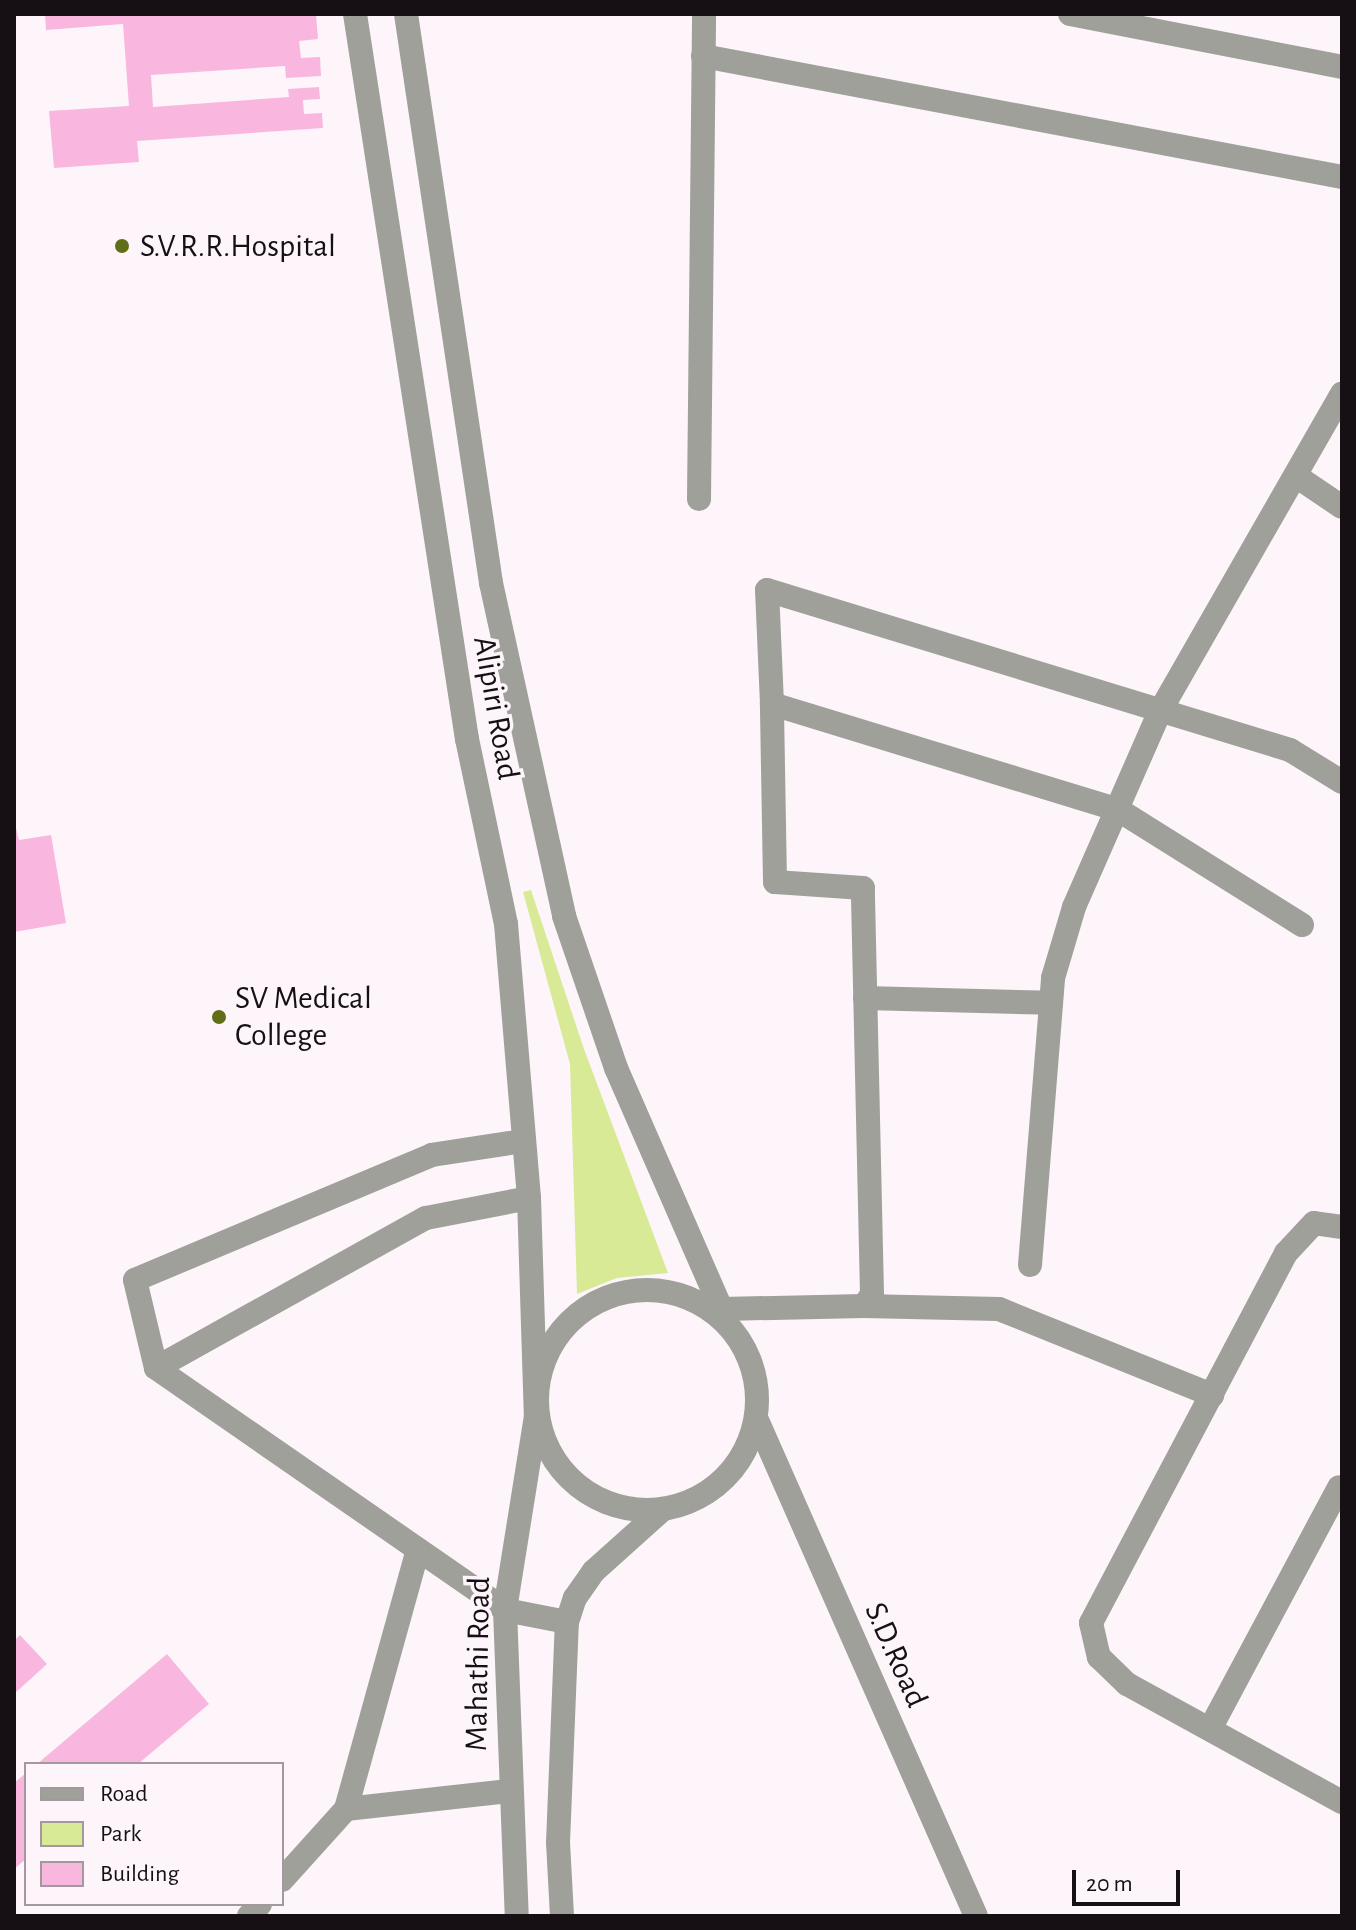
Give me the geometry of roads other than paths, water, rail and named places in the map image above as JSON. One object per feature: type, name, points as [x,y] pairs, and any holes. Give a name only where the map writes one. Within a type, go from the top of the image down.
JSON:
[{"type":"street","name":"Alipiri Road","points":[[355,14],[467,739],[506,924],[529,1198],[536,1416]]},
{"type":"street","name":"Alipiri Road","points":[[406,14],[491,583],[564,916],[616,1068],[725,1316]]},
{"type":"street","points":[[699,499],[704,14]]},
{"type":"street","points":[[1070,14],[1342,67]]},
{"type":"street","points":[[703,56],[1342,177]]},
{"type":"street","points":[[1030,1265],[1051,1003],[1074,907],[1159,713],[1342,394]]},
{"type":"street","points":[[1296,476],[1342,507]]},
{"type":"street","points":[[864,1306],[872,1294],[863,888],[775,882],[767,590],[1159,713],[1290,750],[1342,782]]},
{"type":"street","points":[[772,704],[1119,810],[1302,925]]},
{"type":"street","points":[[865,998],[1051,1003]]},
{"type":"street","points":[[523,1141],[432,1155],[135,1280],[156,1368],[505,1610],[567,1622]]},
{"type":"street","points":[[156,1368],[426,1218],[529,1198]]},
{"type":"street","points":[[1342,1227],[1314,1223],[1286,1253],[1091,1623],[1099,1657],[1127,1684],[1342,1802]]},
{"type":"street","points":[[633,1289],[668,1291],[701,1302],[725,1316],[748,1352],[755,1375],[757,1420],[745,1454],[724,1481],[695,1500],[662,1510],[627,1508],[593,1496],[566,1475],[547,1446],[536,1416],[538,1378],[550,1346],[571,1318],[600,1299],[633,1289]]},
{"type":"street","points":[[725,1316],[864,1306],[999,1309],[1212,1395]]},
{"type":"street","name":"Mahathi Road","points":[[517,1916],[509,1791],[505,1610],[536,1416]]},
{"type":"street","name":"S.D.Road","points":[[757,1420],[976,1916]]},
{"type":"street","points":[[1210,1729],[1339,1487]]},
{"type":"street","points":[[562,1916],[558,1843],[567,1622],[575,1598],[594,1571],[662,1510]]},
{"type":"street","points":[[284,1878],[346,1809],[418,1550]]},
{"type":"street","points":[[346,1809],[509,1791]]},
{"type":"place","name":"S.V.R.R.Hospital","points":[[122,246]]},
{"type":"place","name":"SV Medical College","points":[[219,1017]]}]
